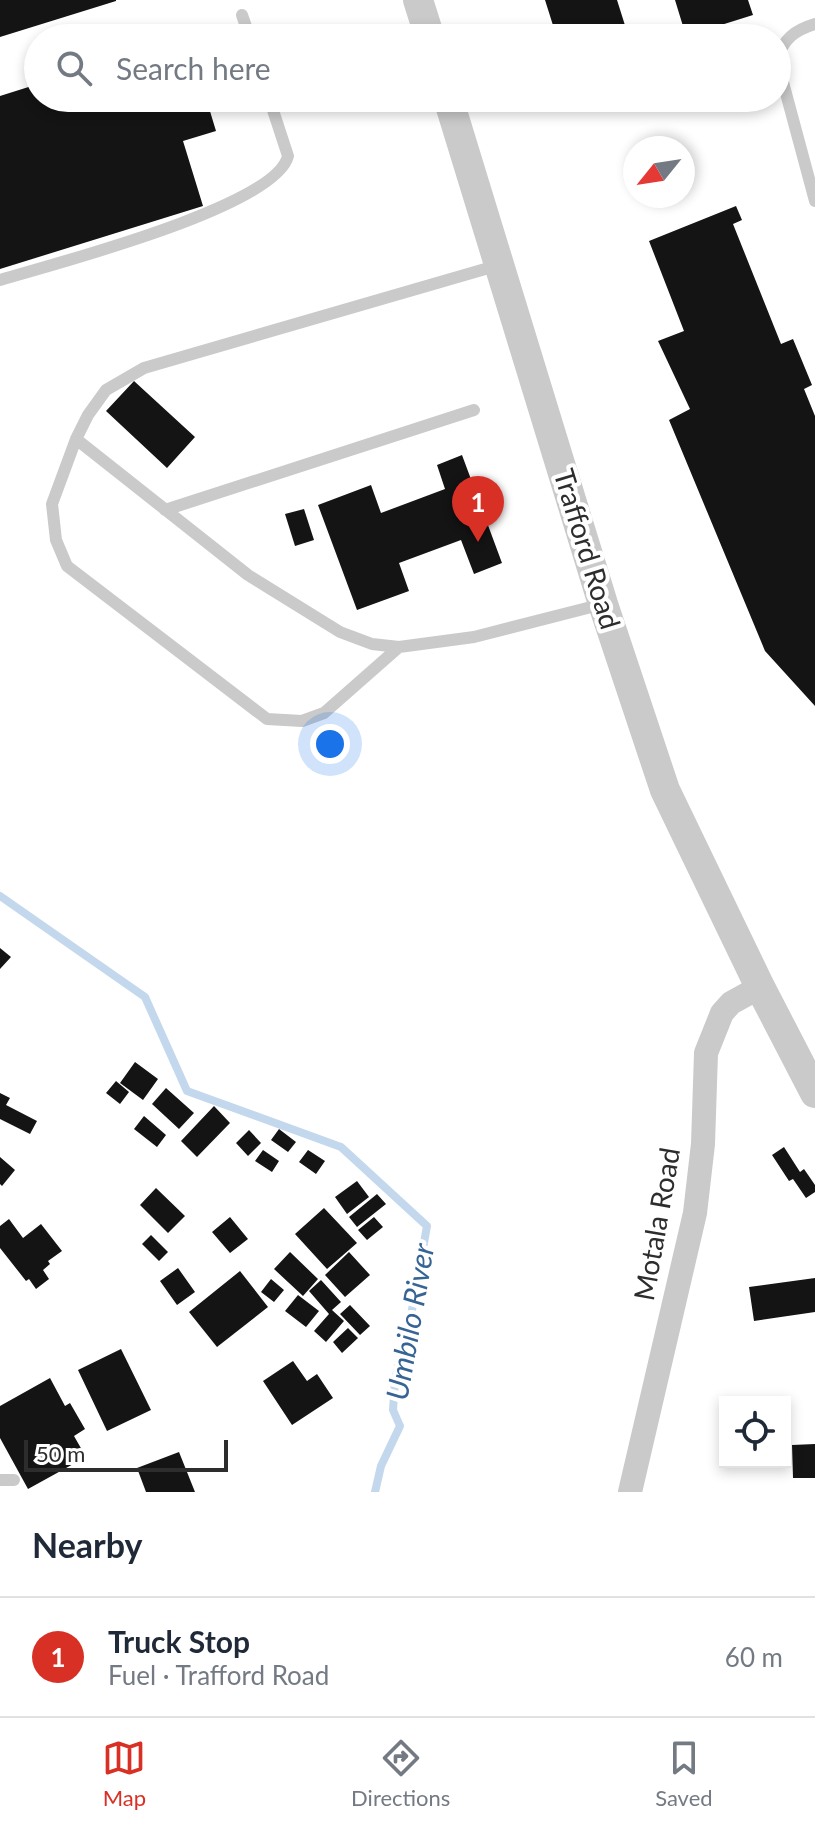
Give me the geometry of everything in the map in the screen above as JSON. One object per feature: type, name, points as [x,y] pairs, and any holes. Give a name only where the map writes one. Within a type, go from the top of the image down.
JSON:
[{"type":"street","points":[[418,0],[426,24]]},
{"type":"street","name":"Trafford Road","points":[[452,112],[603,604],[665,790],[760,987],[812,1085]]},
{"type":"street","name":"Motala Road","points":[[630,1492],[695,1213],[703,1144],[706,1053],[722,1013],[731,1003],[760,987]]},
{"type":"lane","points":[[242,15],[245,24]]},
{"type":"lane","points":[[791,35],[815,24]]},
{"type":"lane","points":[[0,280],[197,218],[265,184],[286,165],[288,156],[274,112]]},
{"type":"lane","points":[[791,112],[815,201]]},
{"type":"lane","points":[[399,647],[324,713],[302,721],[267,719],[67,566],[56,540],[52,504],[88,415],[106,390],[144,368],[499,265]]},
{"type":"lane","points":[[165,510],[474,410]]},
{"type":"lane","points":[[76,439],[248,575],[340,632],[372,644],[399,647],[474,637],[603,604]]},
{"type":"lane","points":[[0,1480],[14,1480]]},
{"type":"building","points":[[0,0],[116,0],[42,24],[24,24],[24,30],[0,37]]},
{"type":"building","points":[[545,0],[617,0],[625,24],[553,24]]},
{"type":"building","points":[[675,0],[748,0],[753,15],[724,24],[682,24]]},
{"type":"building","points":[[24,88],[24,112],[210,112],[216,131],[183,141],[203,206],[0,269],[0,96]]},
{"type":"building","points":[[736,206],[742,220],[733,224],[781,344],[793,339],[812,385],[804,389],[815,416],[815,706],[765,651],[669,420],[690,409],[658,341],[684,331],[649,241]]},
{"type":"building","points":[[134,381],[195,437],[167,468],[106,411]]},
{"type":"building","points":[[462,455],[502,563],[474,574],[461,540],[399,563],[409,591],[357,610],[318,505],[371,485],[381,513],[445,489],[437,465]]},
{"type":"building","points":[[304,509],[314,540],[295,546],[285,514]]},
{"type":"building","points":[[0,948],[11,957],[0,969]]},
{"type":"building","points":[[135,1062],[158,1079],[143,1100],[120,1083]]},
{"type":"building","points":[[116,1081],[129,1092],[120,1104],[106,1093]]},
{"type":"building","points":[[166,1088],[194,1113],[179,1129],[152,1104]]},
{"type":"building","points":[[0,1093],[10,1098],[6,1105],[37,1121],[30,1134],[0,1119]]},
{"type":"building","points":[[214,1106],[230,1123],[197,1157],[181,1141]]},
{"type":"building","points":[[144,1116],[166,1135],[157,1147],[134,1129]]},
{"type":"building","points":[[279,1129],[296,1142],[288,1152],[271,1140]]},
{"type":"building","points":[[249,1130],[261,1143],[248,1156],[236,1143]]},
{"type":"building","points":[[784,1147],[800,1172],[804,1169],[815,1185],[815,1192],[806,1198],[793,1179],[789,1181],[772,1155]]},
{"type":"building","points":[[263,1150],[279,1161],[272,1172],[255,1161]]},
{"type":"building","points":[[308,1150],[325,1161],[316,1174],[299,1162]]},
{"type":"building","points":[[0,1157],[15,1170],[2,1186],[0,1184]]},
{"type":"building","points":[[357,1181],[369,1197],[347,1214],[335,1197]]},
{"type":"building","points":[[156,1188],[185,1216],[168,1233],[140,1205]]},
{"type":"building","points":[[377,1194],[386,1204],[357,1227],[349,1217]]},
{"type":"building","points":[[324,1208],[357,1243],[327,1269],[295,1234]]},
{"type":"building","points":[[230,1217],[248,1239],[230,1253],[212,1232]]},
{"type":"building","points":[[374,1217],[383,1227],[367,1240],[358,1230]]},
{"type":"building","points":[[9,1219],[23,1238],[41,1224],[62,1251],[48,1261],[50,1264],[43,1270],[49,1279],[36,1289],[0,1248],[0,1226]]},
{"type":"building","points":[[151,1235],[168,1252],[159,1261],[142,1244]]},
{"type":"building","points":[[290,1252],[318,1279],[303,1296],[274,1269]]},
{"type":"building","points":[[349,1252],[370,1275],[345,1297],[325,1275]]},
{"type":"building","points":[[178,1268],[195,1292],[177,1305],[160,1281]]},
{"type":"building","points":[[240,1271],[268,1307],[217,1347],[189,1312]]},
{"type":"building","points":[[815,1278],[815,1312],[754,1321],[749,1287]]},
{"type":"building","points":[[271,1279],[284,1290],[274,1302],[261,1292]]},
{"type":"building","points":[[321,1280],[341,1302],[332,1310],[344,1321],[326,1342],[314,1331],[329,1314],[309,1291]]},
{"type":"building","points":[[298,1295],[319,1311],[306,1327],[285,1311]]},
{"type":"building","points":[[350,1305],[370,1326],[360,1335],[340,1314]]},
{"type":"building","points":[[348,1328],[358,1338],[342,1353],[333,1342]]},
{"type":"building","points":[[121,1349],[151,1410],[107,1431],[78,1370]]},
{"type":"building","points":[[293,1361],[307,1381],[317,1374],[333,1398],[292,1425],[263,1381]]},
{"type":"building","points":[[50,1378],[65,1406],[70,1403],[85,1429],[74,1436],[86,1457],[28,1489],[0,1438],[0,1406]]},
{"type":"building","points":[[815,1444],[815,1478],[793,1478],[792,1445]]},
{"type":"building","points":[[179,1452],[195,1492],[146,1492],[137,1468]]},
{"type":"waterway","name":"Umbilo River","points":[[0,896],[145,997],[187,1091],[341,1147],[427,1226],[412,1310],[395,1380],[393,1410],[400,1426],[381,1466],[375,1492]]},
{"type":"place","name":"Truck Stop","points":[[478,542]]}]
